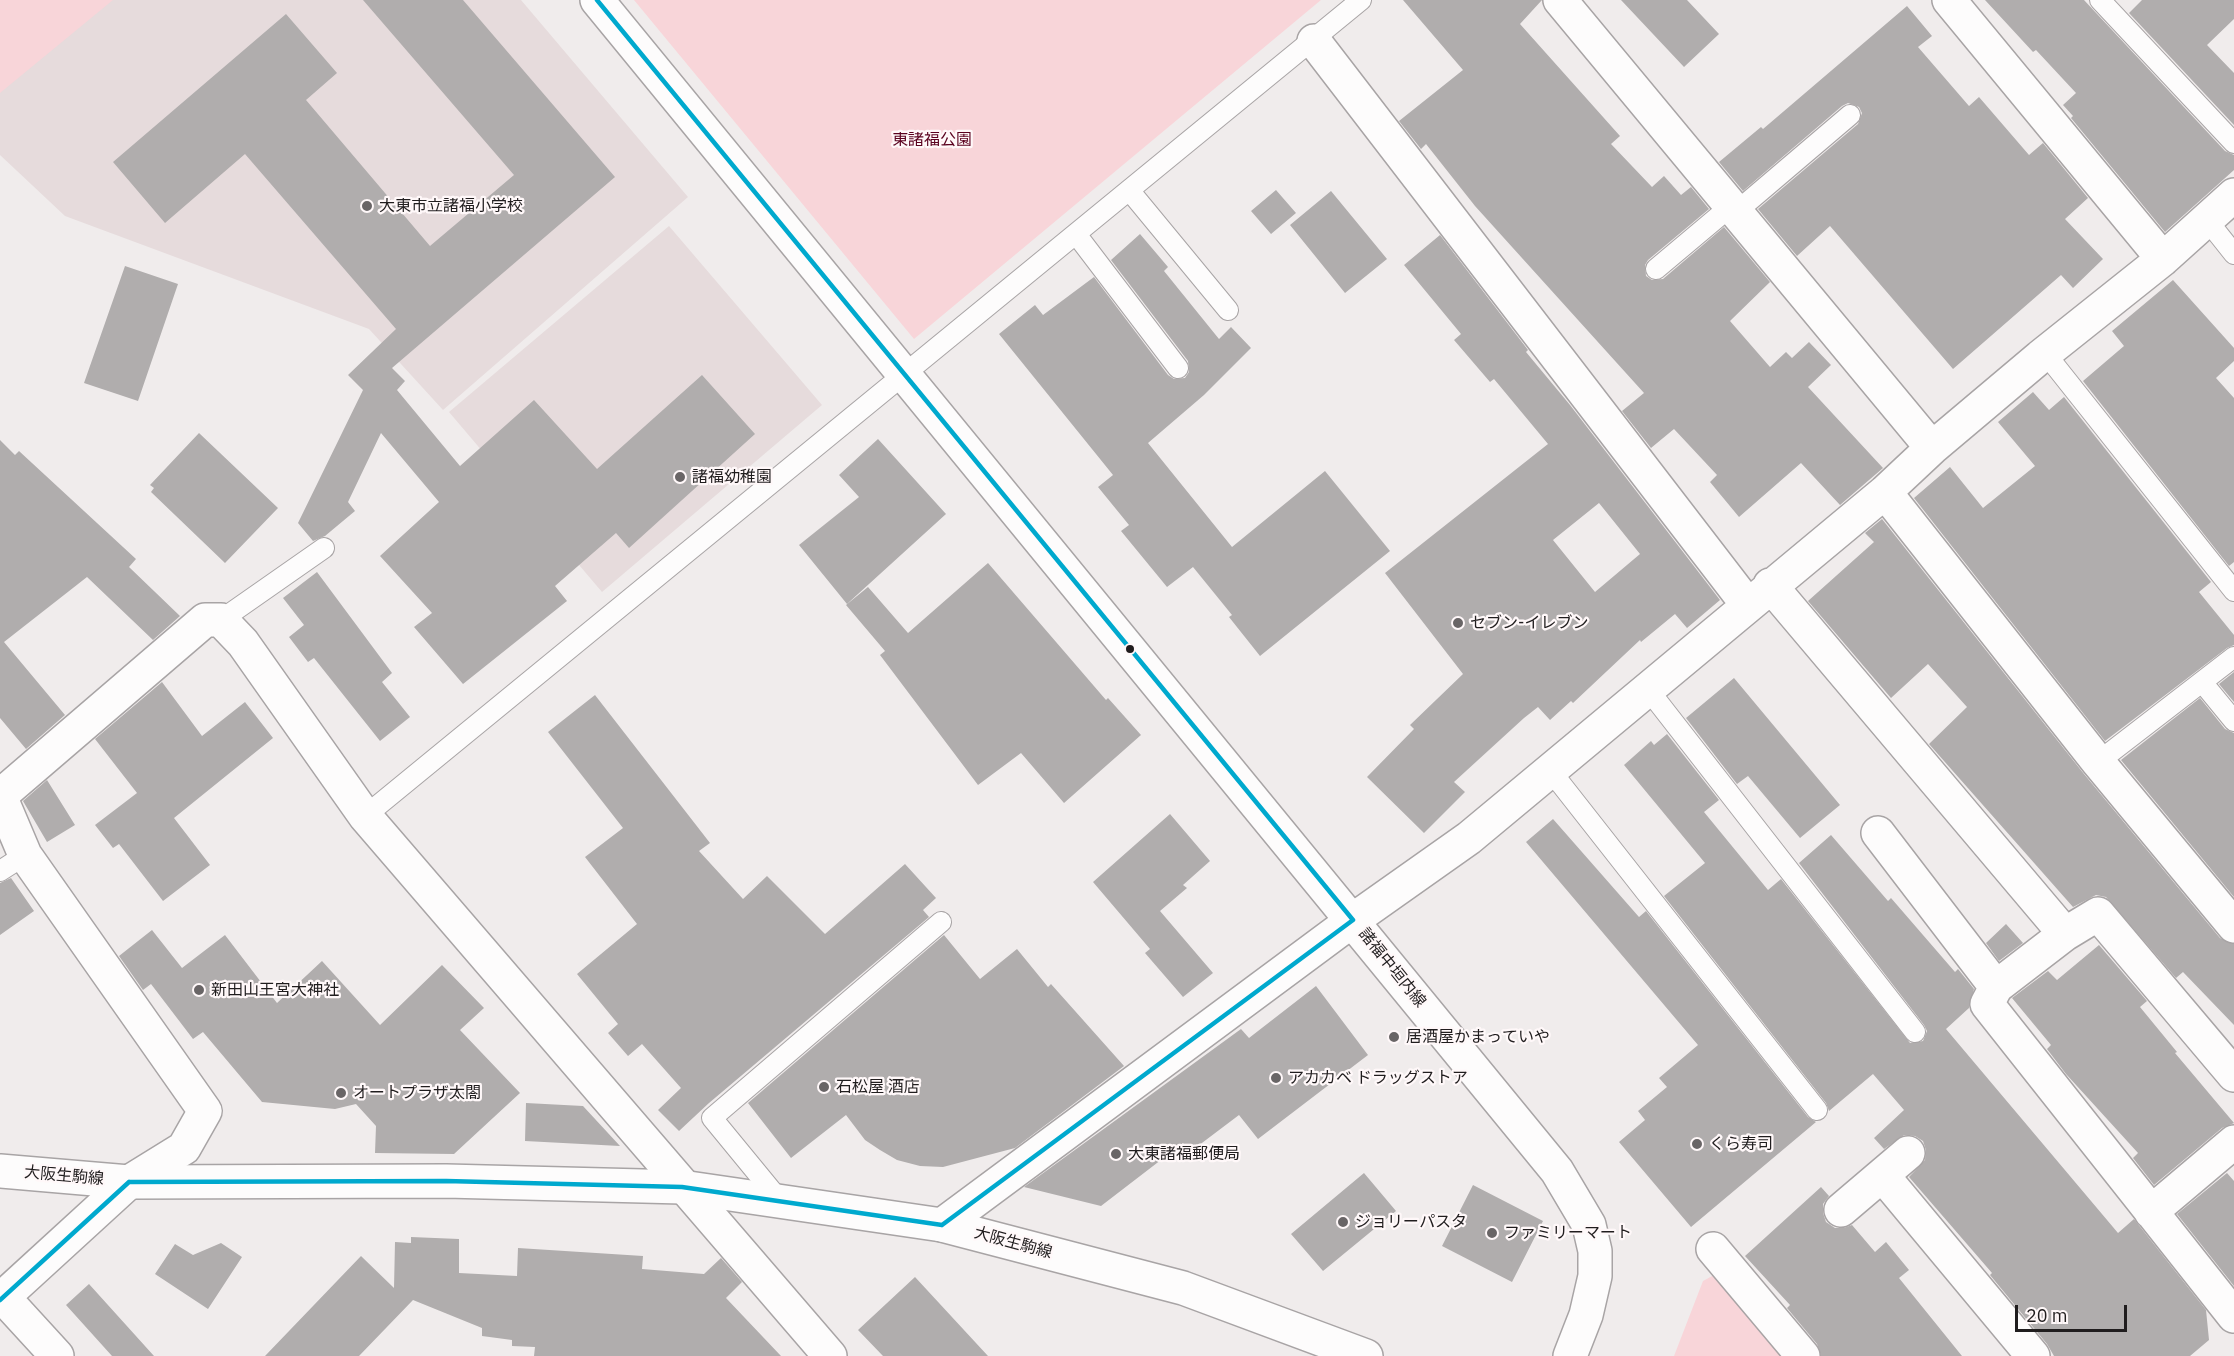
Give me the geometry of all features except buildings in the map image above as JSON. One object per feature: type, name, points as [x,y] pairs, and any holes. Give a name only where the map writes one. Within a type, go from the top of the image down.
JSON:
[{"type":"street","name":"諸福中垣内線","points":[[597,0],[1557,1171],[1589,1225],[1595,1251],[1595,1276],[1586,1315],[1570,1356]]},
{"type":"street","points":[[1560,0],[1932,448]]},
{"type":"street","points":[[1949,0],[2163,259]]},
{"type":"street","points":[[1314,40],[1759,595],[2065,934]]},
{"type":"street","points":[[942,1225],[1353,920],[1468,838],[1885,492],[1932,448],[2045,353],[2163,259],[2234,195]]},
{"type":"street","points":[[1885,492],[2098,762],[2234,926]]},
{"type":"street","points":[[57,1356],[2,1298],[129,1182],[183,1148],[205,1111],[12,863],[0,796],[205,620],[221,620],[243,643],[365,816],[682,1187],[830,1356]]},
{"type":"street","points":[[1878,833],[1996,987]]},
{"type":"street","points":[[2234,1075],[2098,914],[2065,934],[1996,987],[1987,1004],[2234,1316]]},
{"type":"street","points":[[2151,1212],[2234,1142]]},
{"type":"street","points":[[1840,1210],[1908,1153]]},
{"type":"street","name":"大阪生駒線","points":[[0,1171],[129,1182],[446,1181],[682,1187],[942,1225],[1182,1288],[1366,1356]]},
{"type":"street","points":[[1883,1176],[2033,1356]]},
{"type":"street","points":[[1713,1249],[1803,1356]]},
{"type":"lane","points":[[365,816],[1361,0]]},
{"type":"lane","points":[[2100,0],[2234,143]]},
{"type":"lane","points":[[1656,268],[1850,115]]},
{"type":"lane","points":[[1129,190],[1228,310]]},
{"type":"lane","points":[[2207,220],[2234,254]]},
{"type":"lane","points":[[1076,234],[1178,368]]},
{"type":"lane","points":[[2045,353],[2234,591]]},
{"type":"lane","points":[[221,620],[324,548]]},
{"type":"lane","points":[[2098,762],[2234,657]]},
{"type":"lane","points":[[2202,682],[2234,721]]},
{"type":"lane","points":[[1647,688],[1915,1032]]},
{"type":"lane","points":[[1550,770],[1817,1110]]},
{"type":"lane","points":[[781,1202],[712,1118],[941,922]]},
{"type":"shaded area","name":"大東市立諸福小学校","points":[[0,0],[521,0],[688,197],[443,410],[369,329],[65,216],[0,155]]},
{"type":"shaded area","points":[[669,226],[822,405],[602,592],[449,412]]},
{"type":"green space","points":[[0,0],[113,0],[0,93]]},
{"type":"green space","name":"東諸福公園","points":[[634,0],[1321,0],[914,339]]},
{"type":"green space","points":[[1714,1275],[1784,1356],[1674,1356],[1703,1281]]},
{"type":"transit line","points":[[597,0],[1353,920]]},
{"type":"transit line","points":[[942,1225],[1353,920]]},
{"type":"transit line","points":[[129,1182],[446,1181],[682,1187],[942,1225]]},
{"type":"transit line","points":[[0,1300],[129,1182]]},
{"type":"place","name":"大東市立諸福小学校","points":[[367,206]]},
{"type":"place","name":"諸福幼稚園","points":[[680,477]]},
{"type":"place","name":"セブン-イレブン","points":[[1458,623]]},
{"type":"place","name":"新田山王宮大神社","points":[[199,990]]},
{"type":"place","name":"居酒屋かまっていや","points":[[1394,1037]]},
{"type":"place","name":"アカカベ ドラッグストア","points":[[1276,1078]]},
{"type":"place","name":"石松屋 酒店","points":[[824,1087]]},
{"type":"place","name":"オートプラザ太閤","points":[[341,1093]]},
{"type":"place","name":"くら寿司","points":[[1697,1144]]},
{"type":"place","name":"大東諸福郵便局","points":[[1116,1154]]},
{"type":"place","name":"ジョリーパスタ","points":[[1343,1222]]},
{"type":"place","name":"ファミリーマート","points":[[1492,1233]]}]
